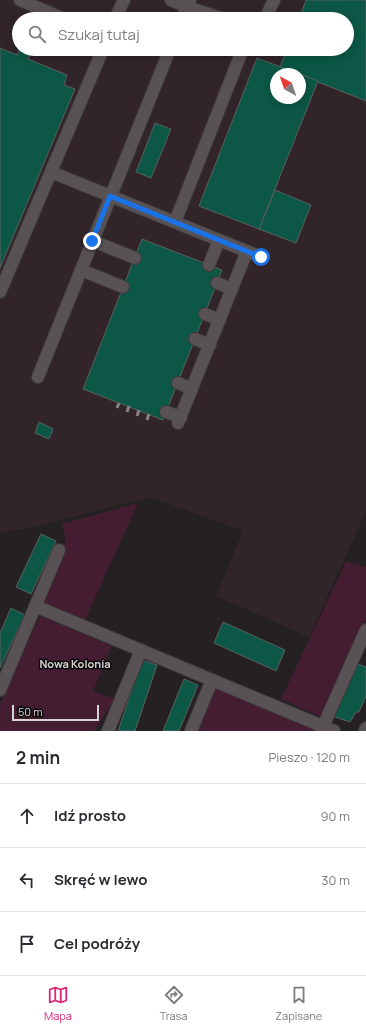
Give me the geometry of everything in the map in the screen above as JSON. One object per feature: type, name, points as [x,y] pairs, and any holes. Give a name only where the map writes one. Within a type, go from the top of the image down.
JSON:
[{"type":"street","points":[[20,0],[48,12]]},
{"type":"street","points":[[119,12],[124,0]]},
{"type":"street","points":[[171,0],[188,3],[208,12]]},
{"type":"street","points":[[268,12],[274,0]]},
{"type":"street","points":[[0,292],[100,56]]},
{"type":"street","points":[[38,377],[167,56]]},
{"type":"street","points":[[176,222],[240,56]]},
{"type":"street","points":[[51,172],[261,257]]},
{"type":"street","points":[[209,265],[219,240]]},
{"type":"street","points":[[92,241],[135,258]]},
{"type":"street","points":[[166,412],[180,420],[248,251]]},
{"type":"street","points":[[81,270],[123,287]]},
{"type":"street","points":[[217,283],[232,289]]},
{"type":"street","points":[[205,314],[220,320]]},
{"type":"street","points":[[195,340],[210,345]]},
{"type":"street","points":[[178,383],[192,389]]},
{"type":"street","points":[[0,690],[59,550]]},
{"type":"street","points":[[35,606],[212,680],[326,730],[366,630]]},
{"type":"street","points":[[108,731],[141,650]]},
{"type":"street","points":[[191,731],[212,680]]},
{"type":"shaded area","points":[[0,0],[366,0],[366,512],[309,637],[216,596],[243,531],[150,497],[25,529],[0,532]]},
{"type":"shaded area","points":[[138,503],[84,622],[41,604],[66,540],[62,524]]},
{"type":"shaded area","points":[[346,562],[366,567],[366,620],[322,717],[281,699]]},
{"type":"shaded area","points":[[40,616],[112,646],[93,691],[115,699],[94,731],[0,731],[0,704]]},
{"type":"shaded area","points":[[220,688],[314,728],[315,731],[194,731],[215,689]]},
{"type":"building","points":[[306,0],[366,0],[366,101],[306,77],[306,68],[280,67],[284,56],[354,56],[354,12],[302,12]]},
{"type":"building","points":[[0,48],[12,53],[12,56],[29,56],[28,59],[67,75],[64,85],[75,89],[0,268]]},
{"type":"building","points":[[257,58],[283,68],[270,68],[270,104],[306,104],[306,76],[318,81],[259,229],[199,206]]},
{"type":"building","points":[[155,123],[171,129],[151,178],[136,172]]},
{"type":"building","points":[[275,190],[311,205],[296,243],[259,229]]},
{"type":"building","points":[[142,239],[222,270],[163,420],[83,389]]},
{"type":"building","points":[[39,422],[53,429],[49,439],[35,433]]},
{"type":"building","points":[[41,534],[56,541],[31,594],[16,587]]},
{"type":"building","points":[[11,608],[25,615],[0,668],[0,633]]},
{"type":"building","points":[[223,622],[285,650],[276,671],[214,643]]},
{"type":"building","points":[[142,660],[157,665],[135,731],[118,731]]},
{"type":"building","points":[[358,664],[366,667],[366,696],[359,712],[356,712],[350,722],[332,716]]},
{"type":"building","points":[[184,679],[198,685],[179,731],[163,731]]},
{"type":"railway","points":[[117,408],[119,403]]},
{"type":"railway","points":[[127,412],[129,406]]},
{"type":"railway","points":[[137,416],[139,410]]},
{"type":"railway","points":[[147,420],[149,414]]},
{"type":"district","name":"Nowa Kolonia","points":[[75,664]]},
{"type":"route","points":[[92,241],[110,196],[261,257]]}]
